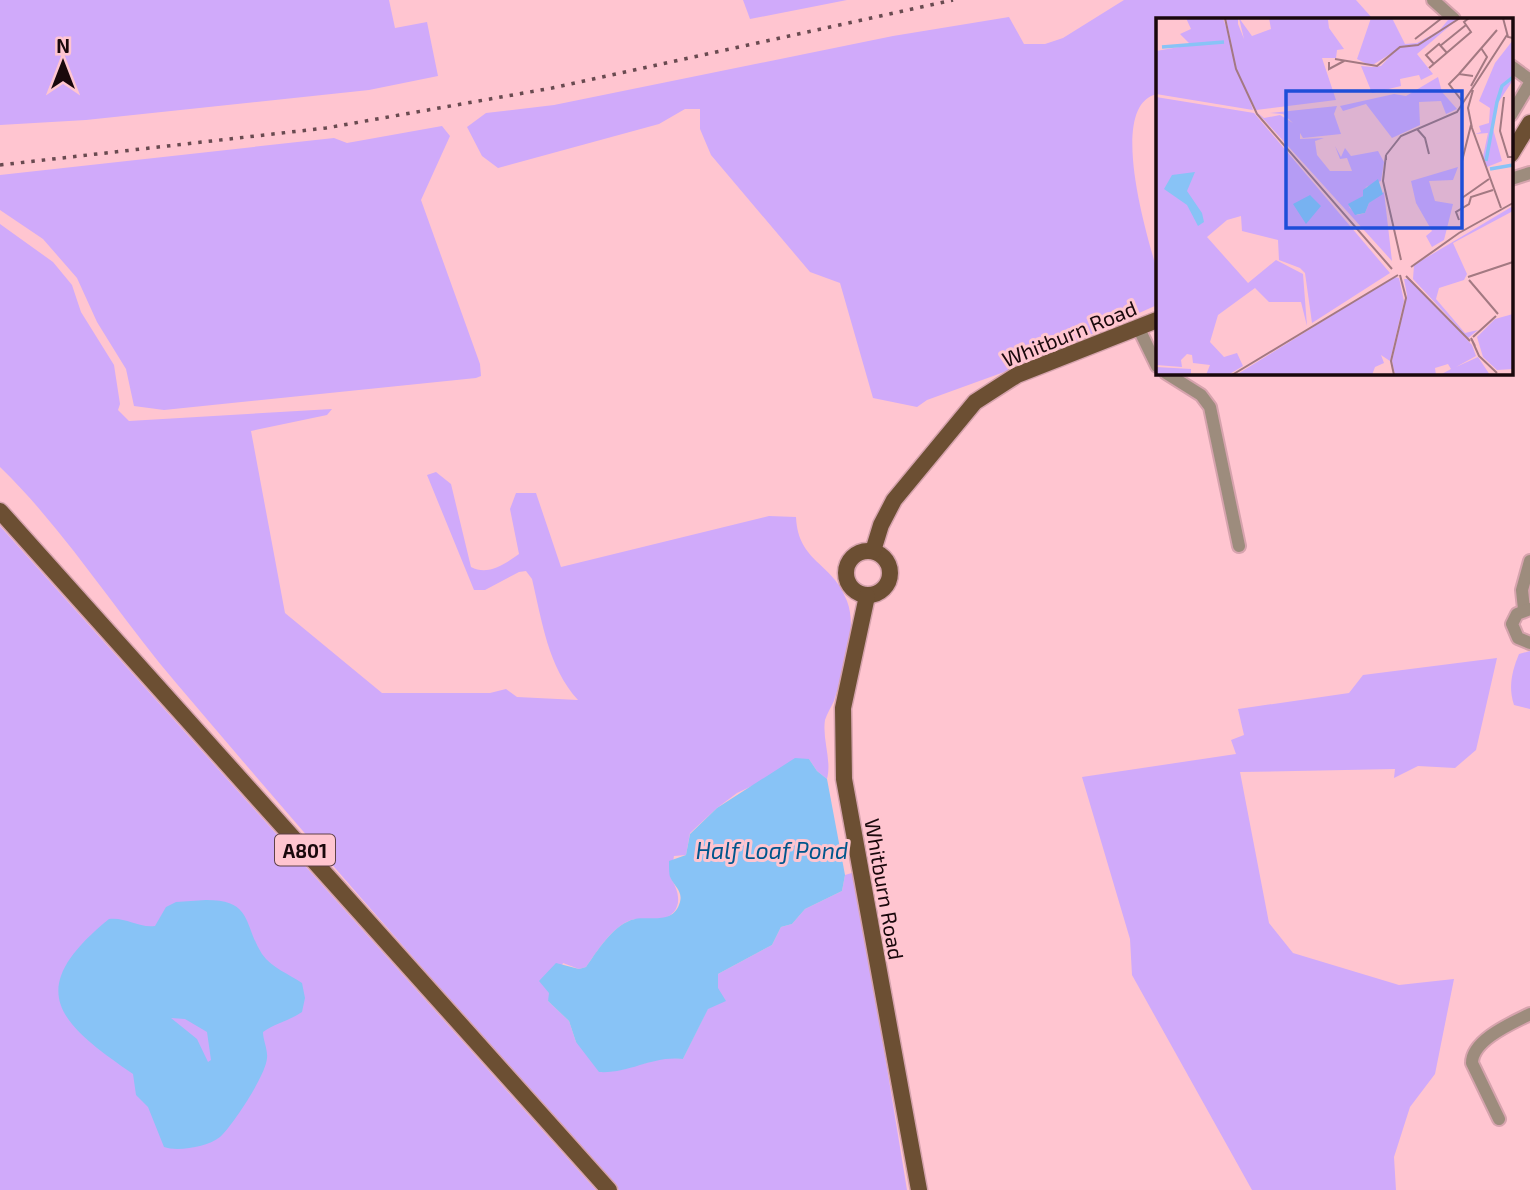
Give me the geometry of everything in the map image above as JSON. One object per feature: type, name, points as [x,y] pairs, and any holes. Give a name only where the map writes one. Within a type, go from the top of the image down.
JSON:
[{"type":"main road","points":[[1512,152],[1530,122]]},
{"type":"main road","name":"Whitburn Road","points":[[873,551],[894,500],[975,402],[1017,375],[1156,320]]},
{"type":"main road","name":"A801","points":[[0,511],[609,1190]]},
{"type":"main road","points":[[873,551],[887,561],[891,573],[884,590],[867,596],[859,594],[848,583],[846,567],[855,555],[873,551]]},
{"type":"main road","name":"Whitburn Road","points":[[867,596],[843,708],[844,779],[919,1190]]},
{"type":"street","points":[[1440,2],[1453,18]]},
{"type":"street","points":[[1512,67],[1530,81],[1512,113]]},
{"type":"street","points":[[1512,179],[1530,173]]},
{"type":"street","points":[[1138,327],[1156,364]]},
{"type":"street","points":[[1169,374],[1201,394],[1210,407],[1239,546]]},
{"type":"street","points":[[1530,561],[1522,590],[1527,609],[1514,619],[1513,630],[1521,640],[1530,643]]},
{"type":"street","points":[[1499,1119],[1472,1063],[1472,1056],[1481,1043],[1530,1014]]},
{"type":"shaded area","points":[[0,0],[389,0],[395,28],[427,22],[438,76],[369,90],[86,120],[0,125]]},
{"type":"shaded area","points":[[743,0],[847,0],[750,19]]},
{"type":"shaded area","points":[[1124,0],[1356,0],[1372,18],[1156,18],[1156,95],[1142,103],[1134,121],[1132,145],[1139,201],[1156,267],[1156,305],[1018,367],[927,400],[917,407],[873,398],[840,283],[810,272],[711,155],[700,129],[700,109],[685,109],[659,124],[498,168],[482,156],[467,127],[486,113],[554,105],[893,36],[1009,17],[1024,44],[1045,44],[1063,38]]},
{"type":"shaded area","points":[[442,126],[450,136],[421,200],[480,364],[481,376],[476,378],[164,410],[134,406],[126,369],[97,322],[77,278],[43,239],[0,210],[0,175],[334,138],[347,143]]},
{"type":"shaded area","points":[[0,224],[53,262],[72,285],[81,312],[114,365],[120,404],[118,410],[129,421],[332,409],[327,415],[251,431],[285,613],[382,693],[490,693],[506,689],[517,697],[578,700],[553,658],[532,579],[526,571],[519,572],[485,590],[474,590],[427,475],[436,472],[451,484],[471,567],[484,570],[502,565],[519,554],[510,509],[516,493],[536,493],[561,567],[769,516],[796,517],[803,544],[841,588],[850,612],[850,638],[845,664],[825,720],[827,779],[809,759],[737,793],[717,808],[690,833],[686,855],[674,856],[670,877],[678,902],[673,913],[659,920],[634,919],[624,923],[606,940],[586,967],[579,969],[563,963],[548,1001],[569,1021],[576,1042],[642,1064],[666,1057],[683,1059],[718,988],[718,974],[772,945],[781,927],[792,924],[805,909],[842,891],[845,875],[855,872],[907,1190],[619,1190],[396,939],[232,748],[155,657],[47,518],[0,467]]},
{"type":"shaded area","points":[[0,526],[596,1190],[0,1190]]},
{"type":"shaded area","points":[[1530,651],[1530,709],[1514,705],[1511,685],[1519,654]]},
{"type":"shaded area","points":[[1497,658],[1476,750],[1455,768],[1418,766],[1394,778],[1395,769],[1240,772],[1269,923],[1293,953],[1399,985],[1454,979],[1435,1074],[1410,1107],[1394,1157],[1396,1190],[1252,1190],[1132,975],[1130,939],[1082,777],[1236,754],[1231,740],[1244,735],[1238,709],[1349,693],[1363,675]]},
{"type":"water","name":"Half Loaf Pond","points":[[795,758],[809,759],[827,779],[845,875],[842,891],[805,909],[792,924],[781,927],[772,945],[718,974],[718,988],[726,1001],[708,1009],[683,1059],[672,1058],[621,1070],[599,1072],[576,1042],[569,1021],[548,1001],[549,993],[539,981],[556,963],[579,969],[586,967],[611,934],[631,920],[671,915],[681,898],[670,877],[669,861],[686,855],[690,834],[717,808]]},
{"type":"water","points":[[221,901],[239,909],[262,954],[276,967],[302,983],[305,998],[302,1012],[263,1032],[267,1055],[265,1066],[248,1099],[226,1131],[215,1141],[192,1148],[177,1149],[164,1147],[148,1107],[136,1095],[133,1074],[85,1038],[69,1021],[60,1003],[59,985],[66,965],[82,944],[109,919],[155,926],[166,907],[176,902]],"holes":[[[171,1018],[185,1019],[207,1032],[211,1060],[208,1062],[197,1039]]]},
{"type":"railway","points":[[0,165],[326,128],[552,88],[953,0]]}]
